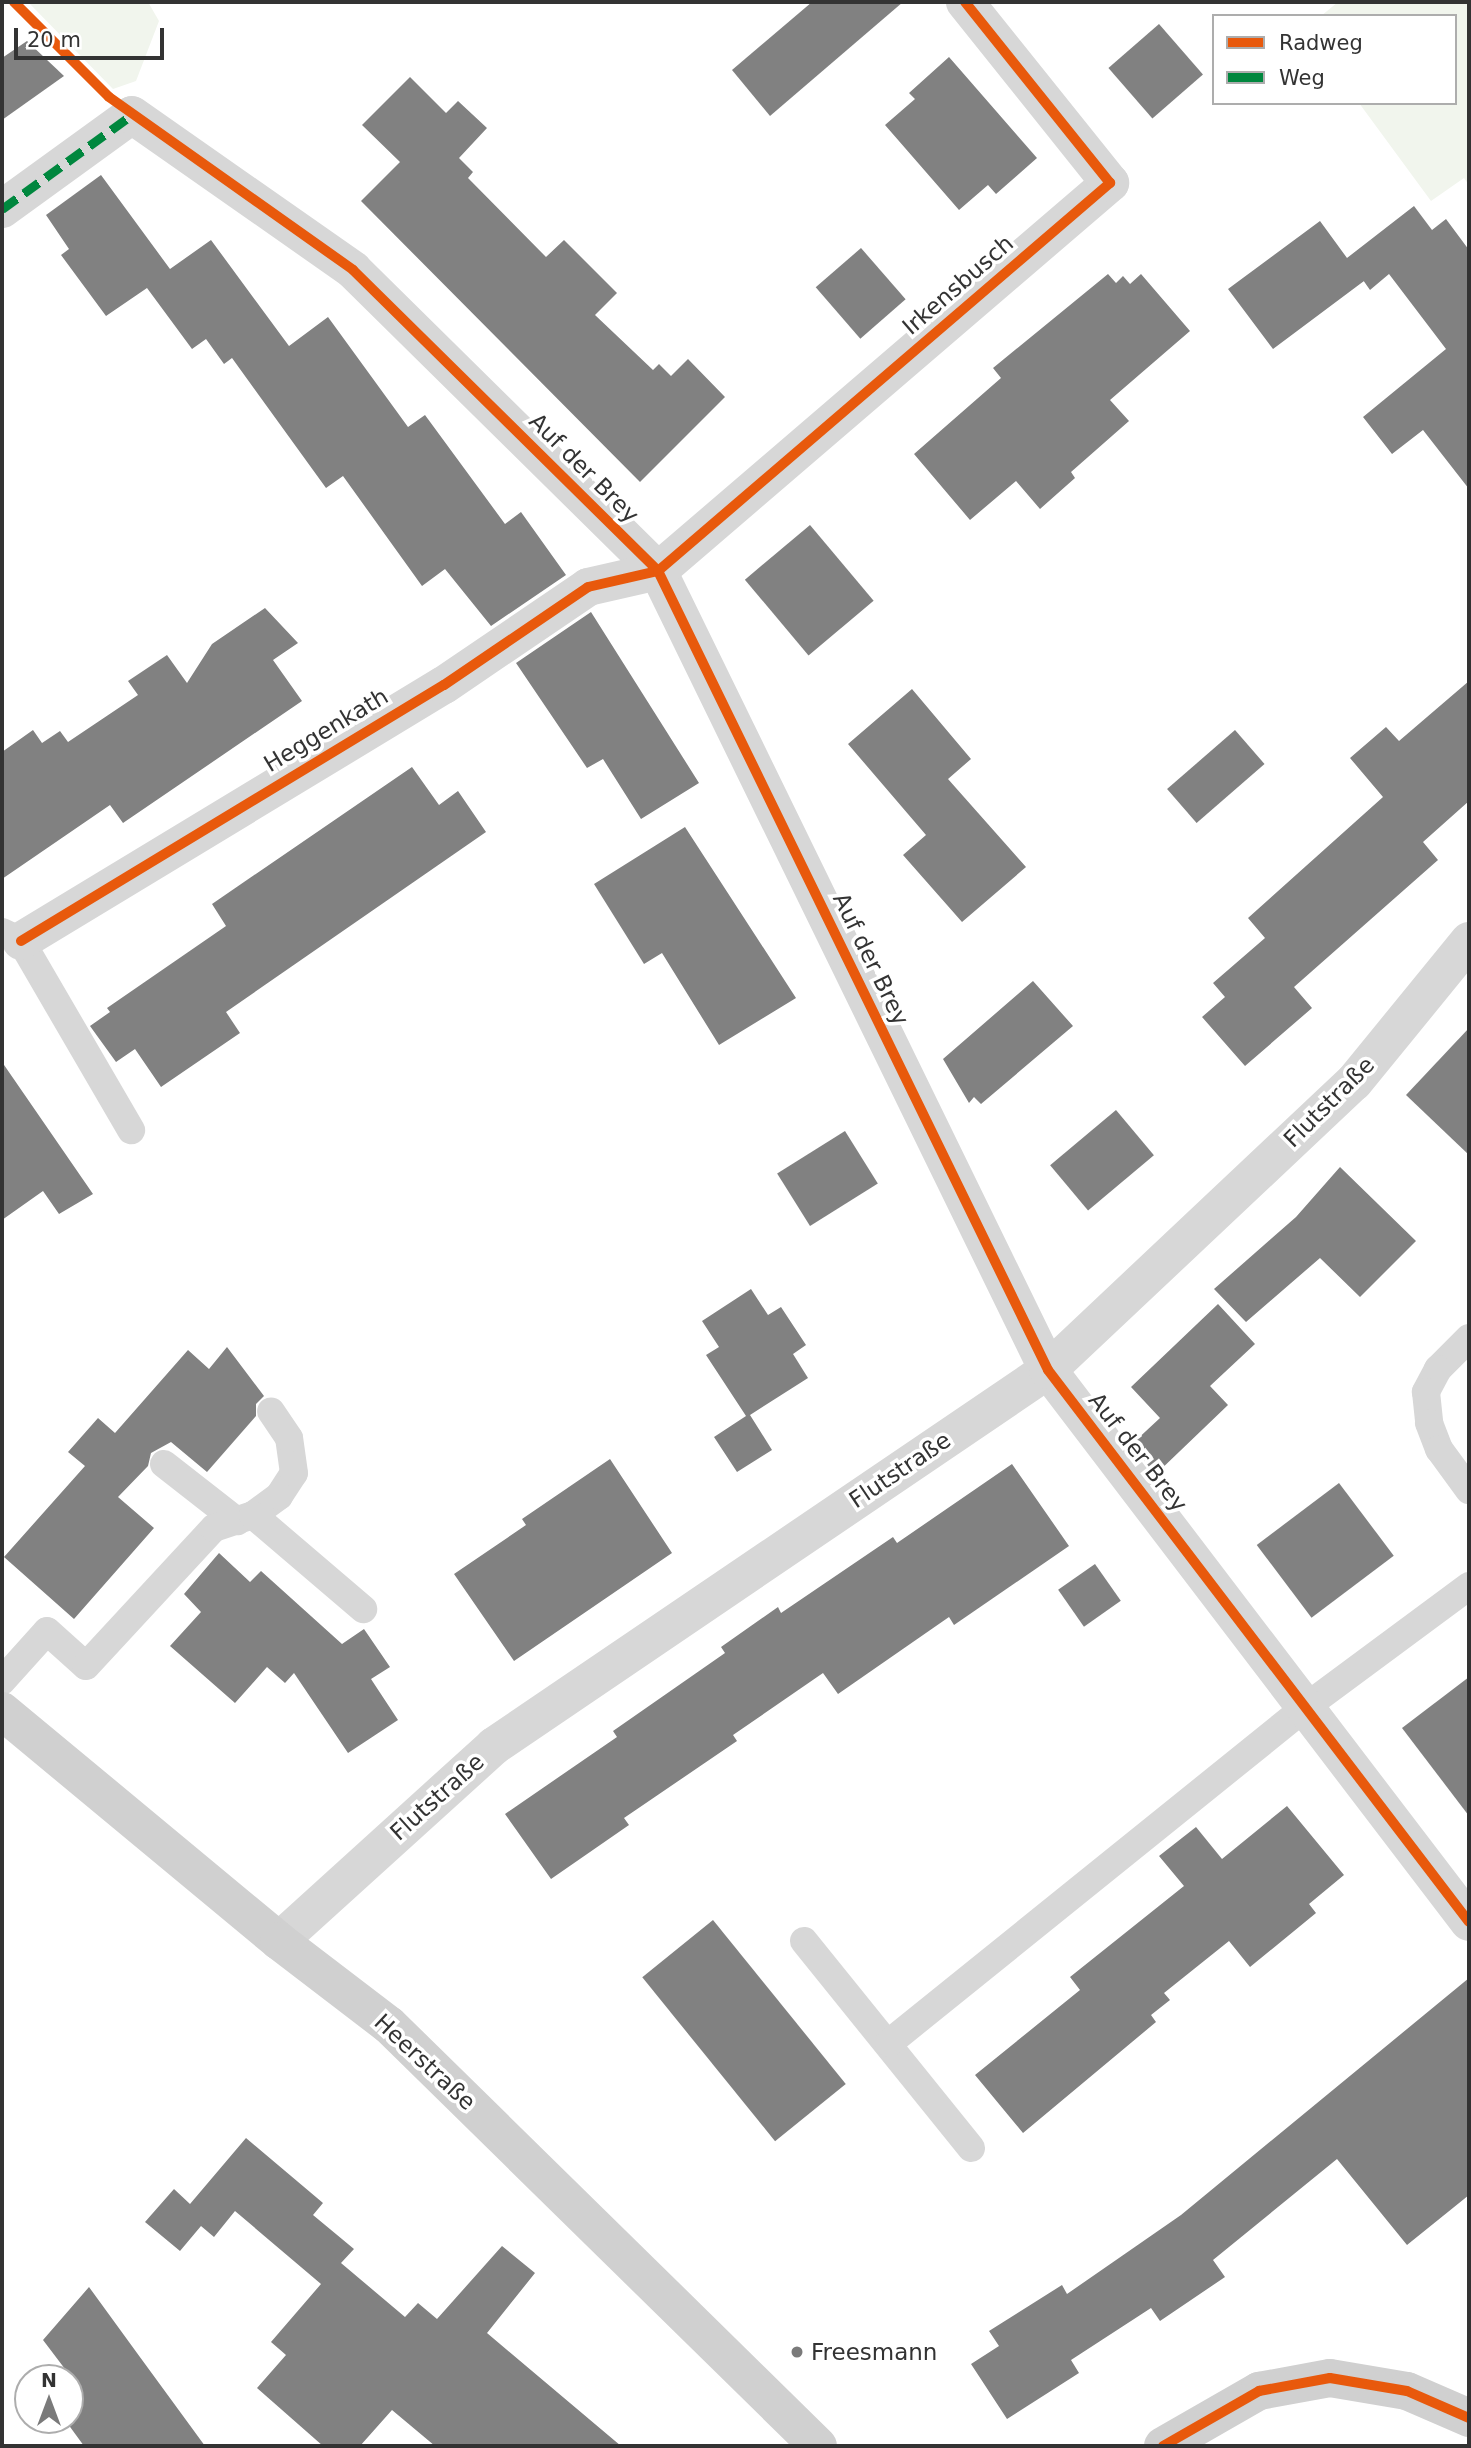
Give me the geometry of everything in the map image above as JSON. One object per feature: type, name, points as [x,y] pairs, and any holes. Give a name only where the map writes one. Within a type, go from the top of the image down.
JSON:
[{"type":"main road","name":"Heerstraße","points":[[2,1711],[279,1941],[389,2025],[818,2446]]},
{"type":"main road","points":[[1163,2446],[1259,2391],[1331,2378],[1407,2391],[1469,2418]]},
{"type":"street","name":"Irkensbusch","points":[[658,571],[1110,183],[965,2]]},
{"type":"street","name":"Auf der Brey","points":[[2,209],[132,115],[354,270],[658,571],[1048,1370],[1307,1706],[1469,1922]]},
{"type":"street","name":"Heggenkath","points":[[11,937],[444,685],[588,587],[658,571]]},
{"type":"street","name":"Flutstraße","points":[[279,1941],[494,1746],[1048,1370],[1354,1082],[1469,941]]},
{"type":"lane","points":[[11,937],[131,1130]]},
{"type":"lane","points":[[1469,1338],[1438,1369],[1426,1392],[1429,1423],[1439,1449],[1469,1490]]},
{"type":"lane","points":[[2,1681],[47,1631],[86,1666],[214,1528],[245,1518],[279,1496],[294,1473],[289,1438],[271,1411]]},
{"type":"lane","points":[[164,1464],[245,1518],[363,1609]]},
{"type":"lane","points":[[888,2043],[1307,1706],[1469,1586]]},
{"type":"lane","points":[[804,1941],[971,2148]]},
{"type":"shaded area","points":[[28,2],[148,2],[159,21],[136,81],[113,89]]},
{"type":"shaded area","points":[[1338,2],[1469,2],[1469,185],[1464,178],[1431,201],[1360,105],[1457,105],[1457,14],[1323,14]]},
{"type":"building","points":[[812,2],[903,2],[770,116],[732,70]]},
{"type":"building","points":[[1159,24],[1203,75],[1152,119],[1108,68]]},
{"type":"building","points":[[27,41],[64,76],[2,120],[2,58]]},
{"type":"building","points":[[949,57],[1037,158],[996,194],[988,185],[959,210],[885,125],[915,99],[909,93]]},
{"type":"building","points":[[410,77],[446,113],[458,101],[487,128],[459,158],[473,172],[468,178],[546,257],[564,240],[617,293],[595,315],[653,370],[659,364],[671,376],[688,359],[725,397],[640,482],[361,201],[400,162],[362,125]]},
{"type":"building","points":[[101,175],[170,269],[211,240],[289,346],[328,317],[408,427],[425,415],[505,524],[521,512],[566,575],[491,626],[445,569],[422,586],[343,476],[326,488],[232,358],[224,364],[206,339],[192,349],[147,288],[106,316],[61,255],[69,249],[46,215]]},
{"type":"building","points":[[1414,206],[1432,230],[1446,219],[1469,250],[1469,489],[1423,430],[1392,454],[1363,417],[1446,349],[1389,274],[1370,290],[1364,281],[1273,349],[1228,289],[1320,221],[1347,258]]},
{"type":"building","points":[[861,248],[906,299],[860,339],[816,287]]},
{"type":"building","points":[[1108,274],[1116,283],[1123,276],[1130,284],[1141,274],[1190,331],[1110,400],[1129,421],[1071,472],[1075,478],[1040,509],[1016,481],[970,520],[914,454],[1001,378],[993,368]]},
{"type":"building","points":[[810,525],[874,601],[809,655],[745,580]]},
{"type":"building","points":[[265,608],[298,643],[273,660],[302,701],[123,823],[110,805],[2,879],[2,752],[33,730],[42,743],[60,731],[68,742],[138,695],[128,681],[167,655],[187,683],[212,644]]},
{"type":"building","points":[[591,612],[699,783],[641,819],[603,759],[587,768],[516,663]]},
{"type":"building","points":[[1469,681],[1469,801],[1423,842],[1438,860],[1294,987],[1312,1008],[1245,1066],[1202,1017],[1225,997],[1213,983],[1265,938],[1248,918],[1383,797],[1350,758],[1386,727],[1399,741]]},
{"type":"building","points":[[912,689],[971,759],[948,779],[1026,867],[962,922],[903,855],[926,835],[848,744]]},
{"type":"building","points":[[1235,730],[1265,764],[1197,823],[1167,789]]},
{"type":"building","points":[[412,767],[439,805],[458,791],[486,832],[226,1012],[240,1033],[161,1087],[135,1049],[116,1062],[90,1026],[110,1012],[107,1008],[226,926],[212,904]]},
{"type":"building","points":[[685,827],[796,998],[719,1045],[662,953],[644,964],[594,884]]},
{"type":"building","points":[[1033,981],[1073,1026],[981,1104],[974,1097],[969,1103],[943,1059]]},
{"type":"building","points":[[1469,1028],[1469,1155],[1406,1095]]},
{"type":"building","points":[[2,1062],[93,1194],[59,1214],[43,1191],[2,1220]]},
{"type":"building","points":[[1116,1110],[1154,1155],[1088,1210],[1050,1165]]},
{"type":"building","points":[[845,1131],[878,1184],[810,1226],[777,1173]]},
{"type":"building","points":[[1340,1167],[1416,1241],[1360,1297],[1320,1258],[1246,1322],[1214,1289],[1296,1217]]},
{"type":"building","points":[[751,1289],[768,1315],[781,1307],[806,1345],[793,1354],[808,1378],[750,1415],[772,1450],[737,1472],[714,1437],[746,1416],[706,1355],[719,1347],[702,1321]]},
{"type":"building","points":[[1218,1304],[1255,1344],[1210,1386],[1228,1405],[1155,1475],[1132,1444],[1160,1418],[1131,1387]]},
{"type":"building","points":[[227,1347],[264,1396],[256,1404],[256,1416],[207,1472],[171,1442],[151,1453],[148,1466],[118,1497],[154,1528],[74,1619],[4,1557],[85,1466],[68,1452],[98,1418],[115,1433],[188,1350],[209,1369]]},
{"type":"building","points":[[610,1459],[672,1553],[514,1661],[454,1574],[526,1525],[522,1519]]},
{"type":"building","points":[[1012,1464],[1069,1546],[954,1625],[949,1617],[838,1694],[823,1673],[733,1735],[737,1741],[624,1818],[629,1825],[551,1879],[505,1814],[617,1737],[613,1731],[725,1653],[721,1647],[778,1607],[781,1613],[893,1537],[897,1543]]},
{"type":"building","points":[[1339,1483],[1394,1556],[1312,1618],[1257,1545]]},
{"type":"building","points":[[219,1553],[250,1582],[261,1571],[342,1644],[364,1629],[390,1667],[371,1679],[398,1720],[348,1753],[294,1673],[285,1683],[267,1667],[235,1703],[170,1646],[201,1612],[184,1594]]},
{"type":"building","points":[[1095,1564],[1121,1601],[1084,1627],[1058,1590]]},
{"type":"building","points":[[1469,1677],[1469,1816],[1402,1728]]},
{"type":"building","points":[[1287,1806],[1344,1875],[1309,1904],[1316,1913],[1250,1967],[1229,1941],[1164,1993],[1170,2000],[1151,2015],[1156,2022],[1023,2133],[975,2075],[1080,1990],[1070,1977],[1184,1886],[1159,1856],[1196,1827],[1222,1859]]},
{"type":"building","points":[[713,1920],[846,2084],[775,2141],[642,1977]]},
{"type":"building","points":[[1469,1978],[1469,2195],[1407,2245],[1337,2159],[1213,2260],[1225,2277],[1160,2321],[1151,2308],[1071,2360],[1079,2373],[1007,2419],[971,2364],[999,2346],[989,2331],[1062,2285],[1067,2294],[1181,2215]]},
{"type":"building","points":[[246,2138],[323,2203],[313,2215],[354,2249],[341,2263],[405,2317],[418,2303],[437,2319],[502,2246],[535,2273],[487,2333],[621,2446],[435,2446],[392,2410],[360,2446],[323,2446],[257,2388],[286,2355],[271,2342],[321,2284],[235,2211],[214,2237],[201,2226],[180,2251],[145,2222],[174,2189],[190,2204]]},
{"type":"building","points":[[89,2287],[205,2446],[84,2446],[75,2434],[84,2434],[84,2364],[61,2364],[43,2340]]},
{"type":"marked path","points":[[2,209],[132,115]]},
{"type":"cycle path","points":[[14,2],[109,97],[353,270],[658,571],[1048,1370],[1469,1922]]},
{"type":"cycle path","points":[[21,941],[444,685],[588,587],[658,571],[1110,183],[965,2]]},
{"type":"cycle path","points":[[1163,2446],[1259,2391],[1330,2378],[1407,2391],[1469,2418]]},
{"type":"place","name":"Freesmann","points":[[797,2352]]}]
